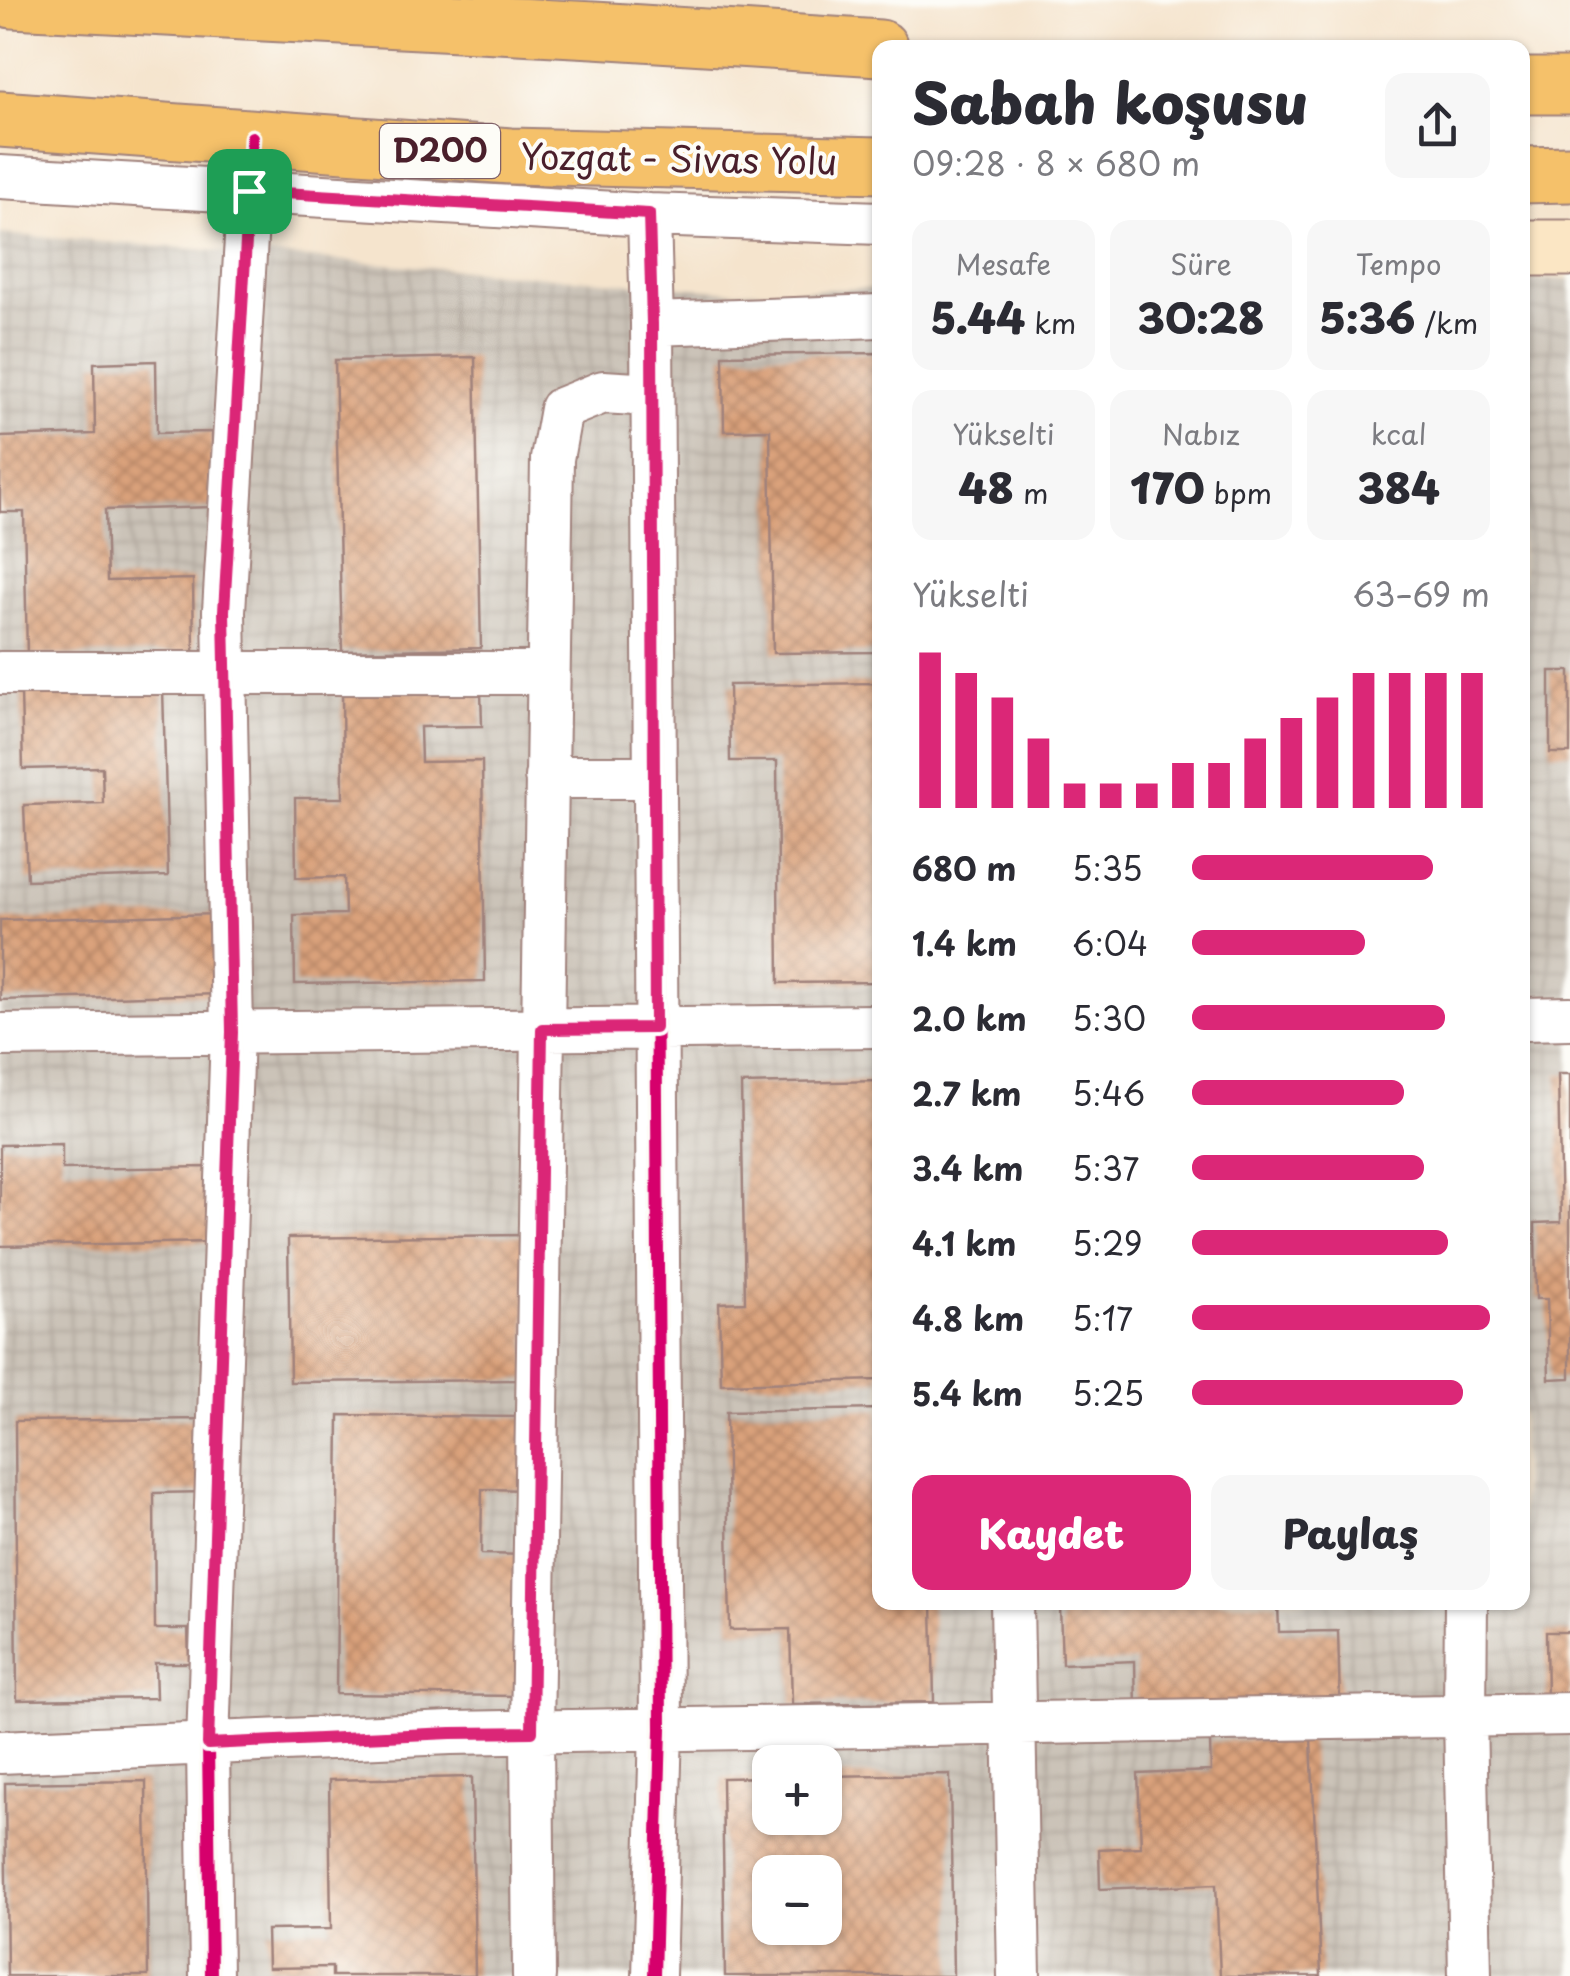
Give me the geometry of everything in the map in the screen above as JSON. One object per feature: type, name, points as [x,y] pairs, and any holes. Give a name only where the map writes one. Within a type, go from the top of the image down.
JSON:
[{"type":"highway","points":[[12,0],[872,47]]},
{"type":"highway","points":[[1530,86],[1570,86]]},
{"type":"highway","name":"Yozgat - Sivas Yolu","points":[[0,119],[511,156],[872,165]]},
{"type":"highway","points":[[1530,175],[1570,174]]},
{"type":"main road","points":[[1530,248],[1570,248]]},
{"type":"street","points":[[212,1976],[208,1744],[232,1032],[224,611],[252,137]]},
{"type":"street","points":[[0,176],[649,214],[872,222]]},
{"type":"street","points":[[649,214],[661,1729],[654,1976]]},
{"type":"street","points":[[652,324],[872,316]]},
{"type":"street","points":[[534,1976],[532,1732],[552,459],[562,409],[603,392],[652,396]]},
{"type":"street","points":[[0,672],[548,673]]},
{"type":"street","points":[[546,778],[654,777]]},
{"type":"street","points":[[1530,1019],[1570,1018]]},
{"type":"street","points":[[0,1035],[872,1026]]},
{"type":"street","points":[[1012,1610],[1019,1976]]},
{"type":"street","points":[[1466,1610],[1470,1976]]},
{"type":"street","points":[[0,1752],[451,1733],[1570,1714]]},
{"type":"shaded area","points":[[0,234],[728,291],[872,289],[872,1610],[1530,1610],[1530,280],[1570,279],[1570,1976],[0,1976]]},
{"type":"building","points":[[872,353],[872,652],[773,653],[770,430],[724,431],[723,355]]},
{"type":"building","points":[[475,357],[481,648],[342,651],[335,360]]},
{"type":"building","points":[[156,361],[157,433],[212,432],[213,507],[105,510],[107,581],[193,579],[194,652],[27,656],[24,512],[0,512],[0,437],[95,434],[94,363]]},
{"type":"building","points":[[1550,671],[1570,671],[1570,753],[1550,753]]},
{"type":"building","points":[[872,683],[872,982],[779,983],[777,761],[730,761],[729,685]]},
{"type":"building","points":[[163,688],[168,876],[27,880],[24,805],[103,803],[102,767],[23,769],[21,692]]},
{"type":"building","points":[[481,690],[482,726],[420,727],[421,762],[482,761],[485,981],[295,984],[294,915],[345,914],[344,877],[296,878],[295,798],[343,798],[342,691]]},
{"type":"building","points":[[218,914],[220,994],[0,1000],[0,920]]},
{"type":"building","points":[[1558,1074],[1570,1074],[1570,1378],[1549,1379],[1547,1299],[1536,1299],[1535,1223],[1561,1222]]},
{"type":"building","points":[[872,1081],[872,1380],[721,1384],[719,1303],[745,1302],[741,1084]]},
{"type":"building","points":[[62,1144],[62,1169],[211,1167],[212,1242],[0,1246],[0,1145]]},
{"type":"building","points":[[526,1235],[527,1380],[290,1382],[288,1238]]},
{"type":"building","points":[[872,1409],[872,1610],[932,1610],[934,1702],[792,1704],[790,1629],[730,1630],[726,1412]]},
{"type":"building","points":[[339,1415],[528,1417],[527,1490],[482,1489],[481,1554],[527,1555],[525,1696],[336,1694]]},
{"type":"building","points":[[207,1419],[208,1492],[154,1493],[155,1629],[188,1629],[189,1663],[155,1663],[156,1698],[17,1700],[15,1421]]},
{"type":"building","points":[[1060,1610],[1278,1610],[1279,1632],[1338,1631],[1340,1703],[1136,1709],[1135,1661],[1062,1664]]},
{"type":"building","points":[[1546,1632],[1570,1632],[1570,1703],[1547,1703]]},
{"type":"building","points":[[1311,1738],[1321,1976],[1220,1976],[1216,1884],[1100,1889],[1099,1849],[1141,1847],[1138,1774],[1211,1771],[1210,1742]]},
{"type":"building","points":[[950,1774],[953,1976],[725,1976],[722,1778],[752,1777],[752,1835],[842,1835],[842,1776]]},
{"type":"building","points":[[472,1777],[475,1976],[332,1976],[332,1967],[268,1968],[267,1930],[331,1929],[329,1780]]},
{"type":"building","points":[[146,1781],[148,1976],[7,1976],[5,1783]]},
{"type":"cycle path","points":[[211,1976],[208,1744],[232,1032],[224,611],[252,137]]},
{"type":"cycle path","points":[[649,215],[661,1729],[654,1976]]},
{"type":"route","points":[[249,191],[649,214],[655,1028],[542,1029],[532,1732],[208,1744],[232,1032],[224,611],[249,191]]}]
